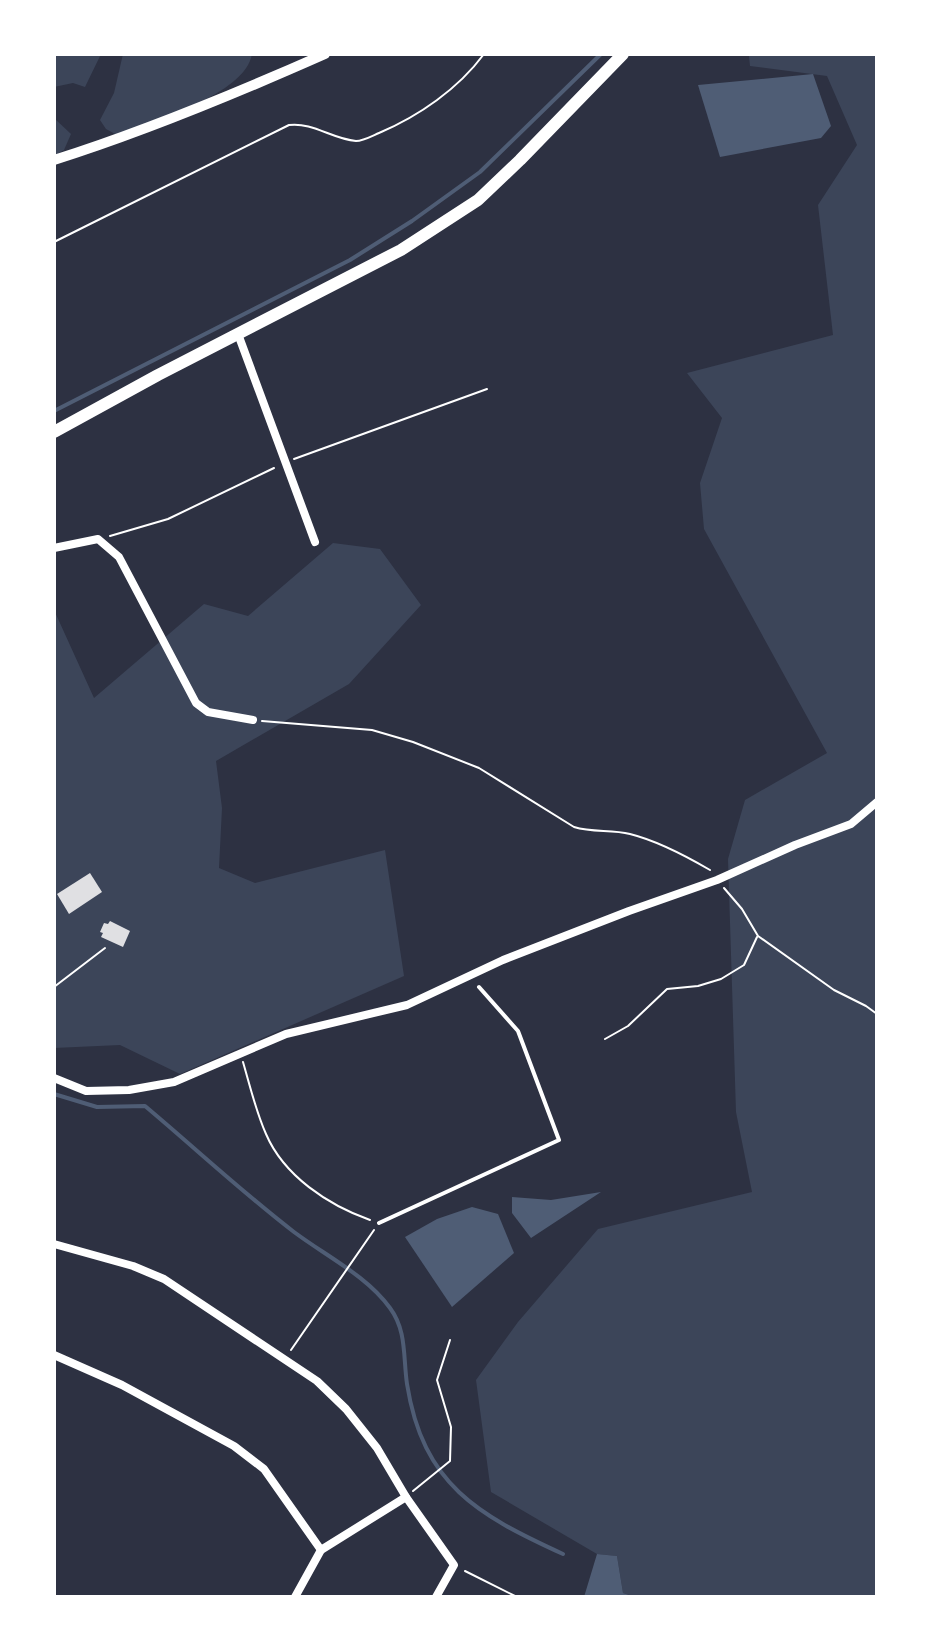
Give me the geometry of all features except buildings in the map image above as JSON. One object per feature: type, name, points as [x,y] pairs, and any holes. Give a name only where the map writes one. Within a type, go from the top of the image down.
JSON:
[{"type":"main road","points":[[54,432],[401,250],[478,200],[623,54]]},
{"type":"street","points":[[54,160],[102,145],[325,54]]},
{"type":"street","points":[[238,334],[315,542]]},
{"type":"street","points":[[54,548],[98,539],[119,557],[196,703],[208,712],[253,720]]},
{"type":"street","points":[[54,1078],[86,1091],[129,1090],[174,1082],[286,1034],[407,1005],[503,960],[717,880],[851,824],[877,802]]},
{"type":"street","points":[[54,1244],[133,1266],[164,1279],[286,1357],[317,1381],[346,1409],[377,1448],[406,1497],[454,1565],[436,1597]]},
{"type":"street","points":[[54,1355],[122,1385],[234,1446],[264,1469],[321,1550]]},
{"type":"street","points":[[295,1597],[321,1550],[406,1497]]},
{"type":"lane","points":[[379,1223],[559,1140],[518,1031],[479,987]]},
{"type":"path","points":[[54,242],[289,125],[301,123],[358,141],[394,127],[438,100],[471,71],[484,54]]},
{"type":"path","points":[[253,720],[372,730],[413,742],[479,768],[574,827],[590,832],[630,834],[692,858],[710,869],[742,909],[758,936],[834,990],[877,1014]]},
{"type":"path","points":[[605,1039],[628,1026],[667,989],[698,986],[721,979],[744,965],[758,936]]},
{"type":"path","points":[[54,987],[105,948]]},
{"type":"path","points":[[241,1055],[266,1136],[294,1176],[348,1212],[379,1223],[286,1357]]},
{"type":"path","points":[[406,1497],[450,1461],[451,1427],[437,1380],[450,1340]]},
{"type":"path","points":[[454,1565],[517,1597]]},
{"type":"shaded area","points":[[54,54],[101,54],[85,87],[73,83],[54,87]]},
{"type":"shaded area","points":[[123,54],[252,54],[246,69],[215,94],[195,105],[117,135],[106,129],[100,120],[114,93]]},
{"type":"shaded area","points":[[877,54],[877,1597],[635,1597],[623,1593],[617,1556],[597,1554],[491,1492],[476,1380],[518,1322],[598,1229],[752,1192],[736,1112],[728,859],[745,800],[827,753],[704,529],[700,483],[722,418],[687,373],[833,335],[818,205],[857,145],[827,76],[750,66],[749,56]]},
{"type":"shaded area","points":[[813,74],[831,126],[821,138],[720,157],[698,85]]},
{"type":"shaded area","points":[[54,118],[71,134],[64,150],[54,156]]},
{"type":"shaded area","points":[[333,543],[380,549],[421,605],[349,684],[216,761],[222,808],[219,868],[255,883],[385,850],[404,976],[180,1074],[120,1045],[54,1048],[54,610],[94,698],[204,604],[248,616]]},
{"type":"shaded area","points":[[601,1192],[531,1238],[512,1213],[512,1197],[551,1200]]},
{"type":"shaded area","points":[[472,1207],[498,1214],[514,1253],[452,1307],[405,1237],[437,1219]]},
{"type":"shaded area","points":[[597,1554],[617,1556],[623,1593],[635,1597],[584,1597]]},
{"type":"waterway","points":[[54,411],[350,260],[412,221],[480,172],[601,54]]},
{"type":"waterway","points":[[54,1094],[97,1107],[145,1106],[275,1217],[370,1286],[390,1308],[399,1326],[415,1419],[426,1448],[441,1472],[481,1510],[563,1554]]}]
